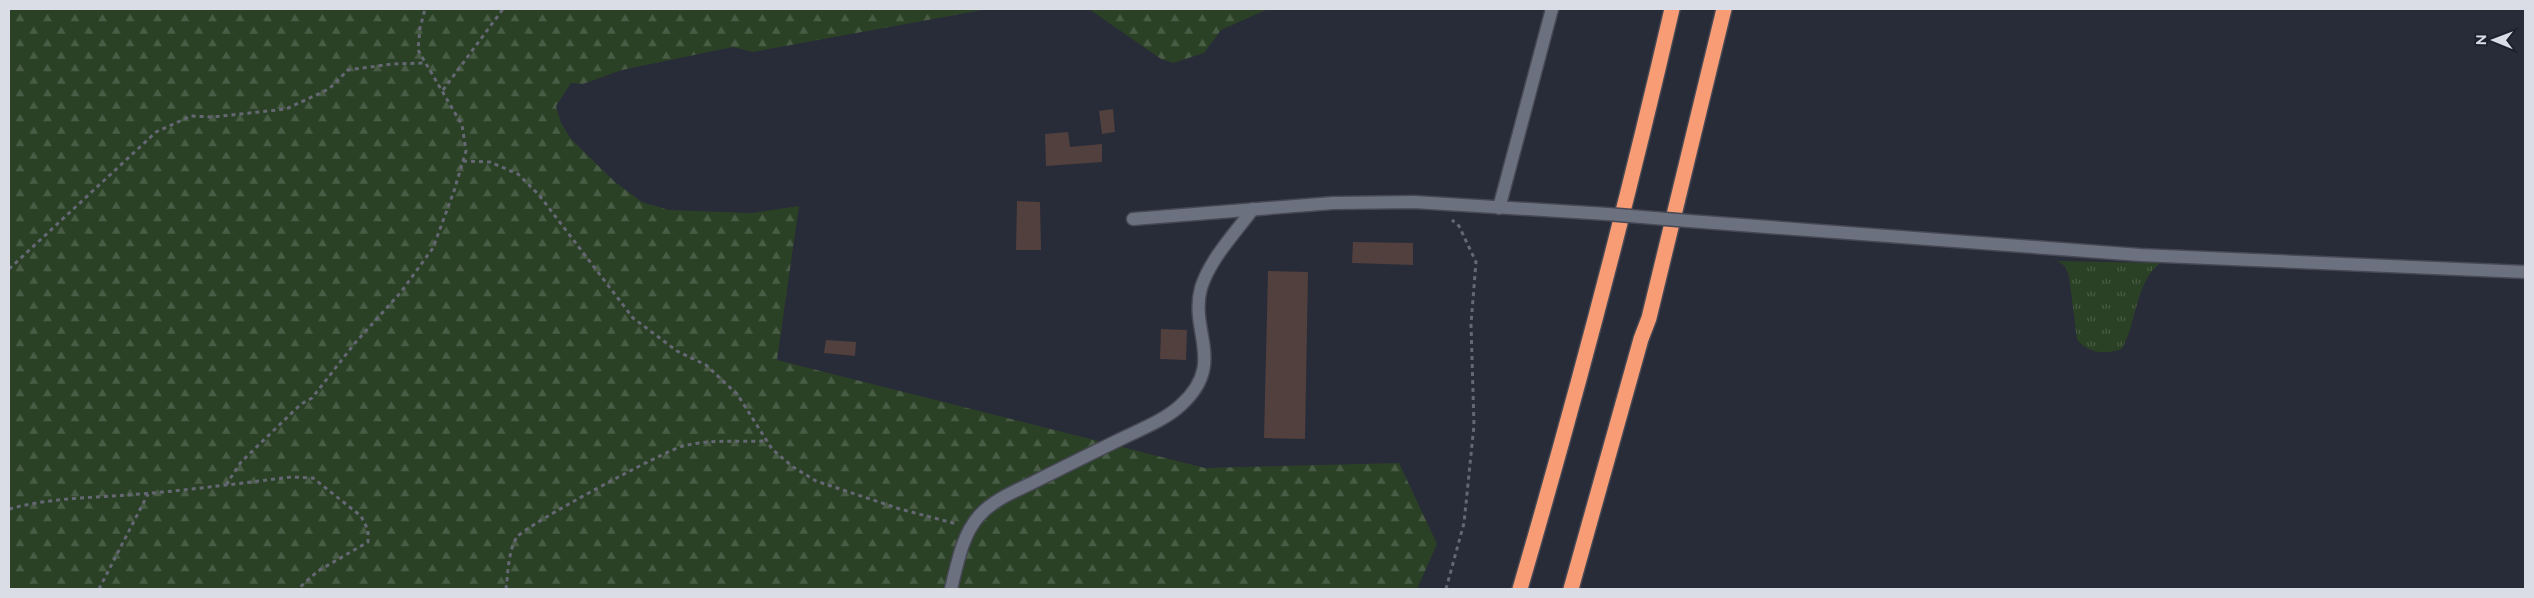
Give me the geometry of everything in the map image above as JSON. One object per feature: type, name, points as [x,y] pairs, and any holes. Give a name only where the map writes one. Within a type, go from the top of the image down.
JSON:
[{"type":"highway","points":[[1520,589],[1582,372],[1646,125],[1672,9]]},
{"type":"highway","points":[[1571,589],[1641,339],[1649,318],[1724,9]]},
{"type":"street","points":[[1499,208],[1552,9]]},
{"type":"street","points":[[1133,219],[1333,203],[1434,204],[1607,214],[2140,255],[2525,272]]},
{"type":"street","points":[[951,589],[957,563],[970,528],[980,515],[999,500],[1150,425],[1180,406],[1194,392],[1201,380],[1205,364],[1205,344],[1199,304],[1201,288],[1210,267],[1253,209]]},
{"type":"path","points":[[226,485],[241,462],[301,404],[312,398],[348,350],[401,292],[433,248],[466,151],[462,125],[418,50],[420,28],[425,9]]},
{"type":"path","points":[[443,90],[503,9]]},
{"type":"path","points":[[9,269],[156,132],[191,116],[214,117],[286,109],[329,89],[348,70],[392,64],[426,63]]},
{"type":"path","points":[[463,161],[490,162],[518,174],[539,195],[633,318],[677,351],[706,365],[737,394],[772,449],[793,467],[816,481],[900,509],[970,528]]},
{"type":"path","points":[[1434,204],[1459,226],[1476,262],[1471,324],[1474,425],[1464,523],[1446,589]]},
{"type":"path","points":[[506,589],[509,564],[517,537],[536,523],[639,466],[681,446],[712,440],[767,440]]},
{"type":"path","points":[[9,510],[32,503],[148,494],[292,477],[313,478],[361,516],[368,530],[368,542],[318,571],[298,589]]},
{"type":"path","points":[[99,589],[148,494]]},
{"type":"green space","points":[[9,9],[988,9],[753,52],[733,47],[622,70],[583,84],[571,83],[556,106],[561,123],[571,139],[615,182],[642,202],[669,210],[752,213],[799,206],[777,360],[1205,468],[1399,463],[1437,544],[1417,589],[9,589]]},
{"type":"green space","points":[[1089,9],[1268,9],[1221,30],[1204,53],[1173,63],[1161,59]]},
{"type":"green space","points":[[2057,261],[2160,263],[2152,271],[2141,292],[2131,327],[2122,349],[2097,352],[2081,344],[2077,339],[2069,276],[2065,266]]},
{"type":"building","points":[[1113,109],[1115,132],[1102,134],[1099,111]]},
{"type":"building","points":[[1068,132],[1070,147],[1102,144],[1102,162],[1046,166],[1045,134]]},
{"type":"building","points":[[1017,201],[1040,202],[1041,250],[1016,250]]},
{"type":"building","points":[[1353,242],[1413,243],[1413,265],[1352,263]]},
{"type":"building","points":[[1268,271],[1308,272],[1305,439],[1264,438]]},
{"type":"building","points":[[1161,329],[1187,330],[1186,360],[1160,359]]},
{"type":"building","points":[[826,340],[856,342],[855,356],[824,353]]}]
